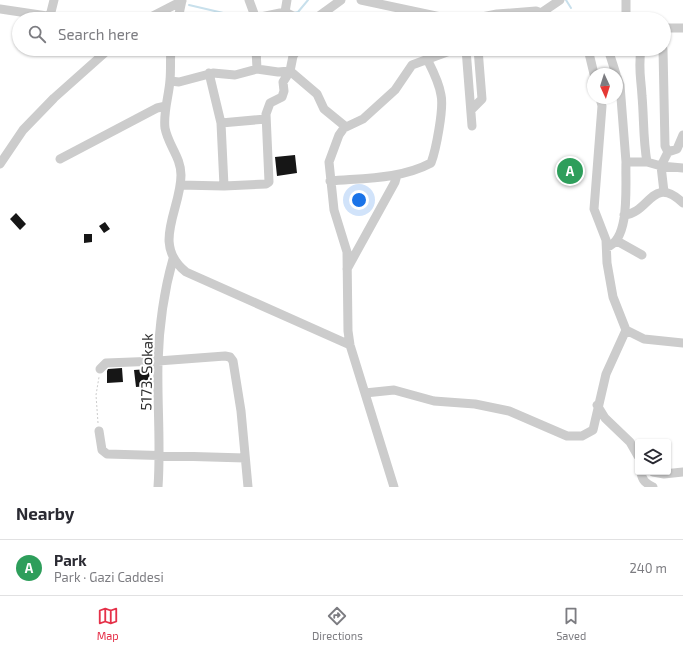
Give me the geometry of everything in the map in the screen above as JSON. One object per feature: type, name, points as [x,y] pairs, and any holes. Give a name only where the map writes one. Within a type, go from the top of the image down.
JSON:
[{"type":"street","points":[[2,0],[0,9],[21,12]]},
{"type":"street","points":[[51,12],[54,0]]},
{"type":"street","points":[[249,0],[254,12]]},
{"type":"street","points":[[287,0],[288,12]]},
{"type":"street","points":[[325,12],[342,0]]},
{"type":"street","points":[[361,0],[417,12]]},
{"type":"street","points":[[542,12],[560,0]]},
{"type":"street","points":[[626,0],[626,12]]},
{"type":"street","points":[[159,12],[177,2],[178,12]]},
{"type":"street","points":[[523,12],[538,12]]},
{"type":"street","points":[[671,28],[683,28]]},
{"type":"street","points":[[0,164],[23,130],[54,98],[101,56]]},
{"type":"street","points":[[171,56],[170,81],[166,106],[165,128],[179,164],[180,186],[168,243],[173,259],[186,272],[350,345]]},
{"type":"street","points":[[256,56],[257,69]]},
{"type":"street","points":[[180,186],[224,186],[266,184],[269,182],[266,114],[270,103],[282,97],[284,91],[283,82],[290,71],[293,56]]},
{"type":"street","points":[[394,487],[350,345],[348,331],[347,252],[334,210],[329,162],[339,135],[346,127],[363,119],[395,90],[412,65],[437,56]]},
{"type":"street","points":[[467,56],[472,126]]},
{"type":"street","points":[[471,110],[482,99],[479,56]]},
{"type":"street","points":[[590,56],[593,68]]},
{"type":"street","points":[[610,56],[615,68]]},
{"type":"street","points":[[640,56],[638,67],[642,95],[643,142],[646,162]]},
{"type":"street","points":[[663,56],[665,146],[668,152]]},
{"type":"street","points":[[330,181],[397,175],[420,169],[431,163],[442,97],[439,85],[427,60]]},
{"type":"street","points":[[170,81],[179,82],[209,73],[235,75],[257,69],[278,72],[290,71],[317,94],[324,109],[346,127]]},
{"type":"street","points":[[209,73],[221,123],[224,186]]},
{"type":"street","points":[[602,104],[594,209],[606,240],[607,263],[613,297],[626,330],[644,339],[683,343]]},
{"type":"street","points":[[606,247],[617,241],[622,231],[624,215],[626,162],[621,104]]},
{"type":"street","points":[[60,159],[157,108],[166,106]]},
{"type":"street","points":[[221,123],[266,119]]},
{"type":"street","points":[[664,192],[661,166],[668,152],[677,149],[683,135]]},
{"type":"street","points":[[626,162],[646,162],[661,166],[683,168]]},
{"type":"street","points":[[347,269],[395,182],[397,175]]},
{"type":"street","points":[[624,215],[633,213],[648,198],[664,192],[678,198],[683,203]]},
{"type":"street","points":[[617,241],[642,255]]},
{"type":"street","name":"5173. Sokak","points":[[158,487],[160,456],[158,361],[161,327],[173,259]]},
{"type":"street","points":[[365,393],[394,390],[434,401],[475,404],[509,411],[567,436],[582,436],[592,430],[606,374],[626,330]]},
{"type":"street","points":[[100,369],[106,363],[225,356],[230,357],[233,361],[241,411],[248,487]]},
{"type":"street","points":[[597,406],[605,418],[630,442],[635,451]]},
{"type":"street","points":[[98,431],[102,450],[107,454],[245,458]]},
{"type":"street","points":[[671,473],[683,472]]},
{"type":"street","points":[[642,475],[645,482],[653,487]]},
{"type":"path","points":[[98,431],[96,395],[100,369]]},
{"type":"green space","points":[[573,161],[579,168],[567,182],[560,174]]},
{"type":"building","points":[[295,155],[297,173],[277,176],[275,157]]},
{"type":"building","points":[[16,213],[26,224],[20,230],[10,219]]},
{"type":"building","points":[[105,222],[110,229],[104,233],[99,226]]},
{"type":"building","points":[[84,234],[92,234],[92,242],[84,243]]},
{"type":"building","points":[[122,368],[123,382],[107,383],[108,369]]},
{"type":"building","points":[[149,369],[150,386],[136,387],[134,370]]},
{"type":"waterway","points":[[298,12],[308,0]]},
{"type":"waterway","points":[[566,0],[571,8]]},
{"type":"waterway","points":[[189,5],[219,12]]},
{"type":"place","name":"Park","points":[[570,171]]}]
